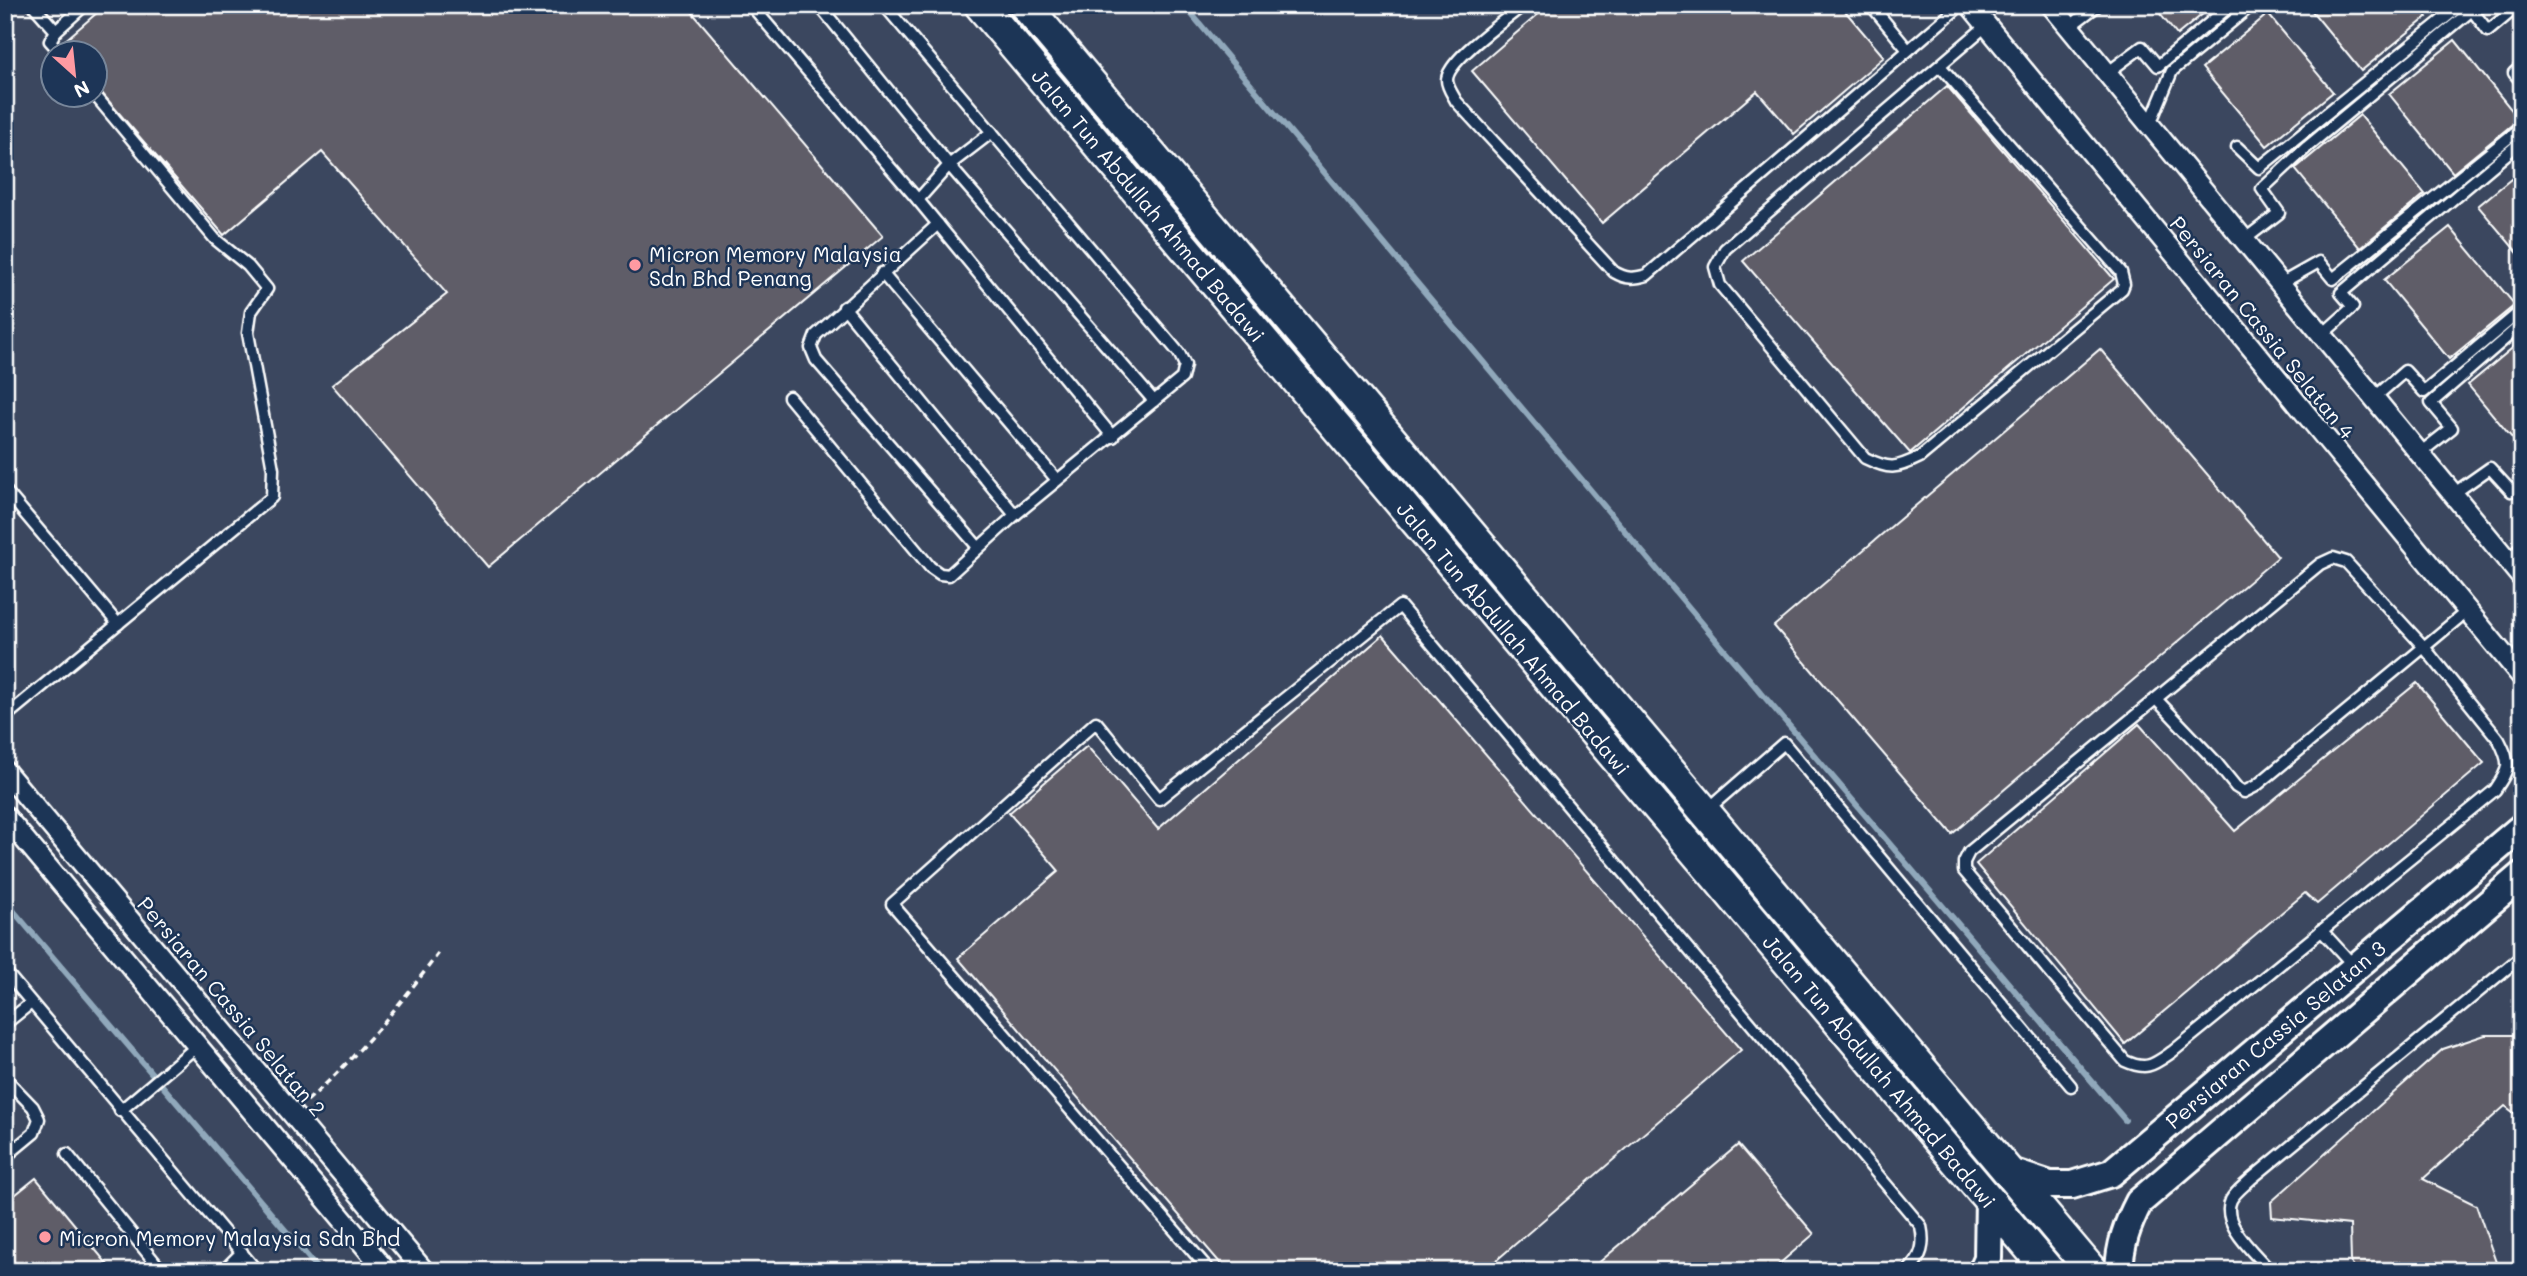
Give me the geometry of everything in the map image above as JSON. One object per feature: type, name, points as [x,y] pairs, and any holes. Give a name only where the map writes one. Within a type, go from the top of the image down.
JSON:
[{"type":"main road","name":"Jalan Tun Abdullah Ahmad Badawi","points":[[980,5],[2049,1271]]},
{"type":"main road","name":"Jalan Tun Abdullah Ahmad Badawi","points":[[1025,5],[2092,1271]]},
{"type":"street","name":"Persiaran Cassia Selatan 4","points":[[1970,5],[2522,677]]},
{"type":"street","points":[[2051,5],[2522,578]]},
{"type":"street","name":"Persiaran Cassia Selatan 2","points":[[5,771],[424,1271]]},
{"type":"street","points":[[5,816],[386,1271]]},
{"type":"street","name":"Persiaran Cassia Selatan 3","points":[[2008,1171],[2050,1185],[2072,1185],[2111,1173],[2522,827]]},
{"type":"street","name":"Persiaran Cassia Selatan 3","points":[[2119,1271],[2120,1246],[2127,1224],[2139,1202],[2522,875]]},
{"type":"street","points":[[1982,1271],[1988,1258],[1989,1199]]},
{"type":"lane","points":[[33,5],[56,31]]},
{"type":"lane","points":[[52,38],[85,5]]},
{"type":"lane","points":[[751,5],[918,200],[1113,437]]},
{"type":"lane","points":[[819,5],[949,165],[1154,401]]},
{"type":"lane","points":[[789,397],[930,568],[940,574],[949,575],[1015,515],[1182,378],[1185,365],[1179,353],[884,5]]},
{"type":"lane","points":[[1523,5],[1460,57],[1449,71],[1447,82],[1456,101],[1614,272],[1624,278],[1647,275],[1961,5]]},
{"type":"lane","points":[[1871,5],[1908,50]]},
{"type":"lane","points":[[2070,27],[2098,5]]},
{"type":"lane","points":[[2107,73],[2142,47],[2158,65],[2231,5]]},
{"type":"lane","points":[[2150,124],[2172,71],[2252,5]]},
{"type":"lane","points":[[2237,147],[2259,168],[2461,5]]},
{"type":"lane","points":[[2244,240],[2279,213],[2262,189],[2307,147],[2472,10],[2488,30],[2519,5]]},
{"type":"lane","points":[[1941,66],[2121,272],[2124,284],[2122,289],[1920,457],[1901,466],[1888,467],[1865,458],[1720,285],[1715,267],[1725,249],[1987,25]]},
{"type":"lane","points":[[2522,66],[2514,73],[2522,82]]},
{"type":"lane","points":[[5,717],[272,497],[273,469],[248,333],[251,312],[267,289],[248,266],[215,239],[106,108]]},
{"type":"lane","points":[[2280,284],[2319,262],[2333,279],[2522,127]]},
{"type":"lane","points":[[918,200],[949,165],[992,132]]},
{"type":"lane","points":[[2323,334],[2353,307],[2341,293],[2522,142]]},
{"type":"lane","points":[[938,224],[844,307],[816,335],[811,348],[816,360],[978,547]]},
{"type":"lane","points":[[882,274],[1056,481]]},
{"type":"lane","points":[[844,307],[1015,515]]},
{"type":"lane","points":[[2374,398],[2405,371],[2424,391],[2522,310]]},
{"type":"lane","points":[[2420,453],[2452,428],[2431,403],[2522,324]]},
{"type":"lane","points":[[2453,494],[2490,468],[2511,491],[2522,485]]},
{"type":"lane","points":[[5,490],[118,624]]},
{"type":"lane","points":[[2507,560],[2522,547]]},
{"type":"lane","points":[[2333,558],[2346,562],[2424,647],[2499,740],[2507,756],[2508,771],[2495,790],[2172,1052],[2155,1064],[2140,1068],[2125,1062],[1964,872],[1964,862],[1969,852],[2156,699],[2320,564],[2333,558]]},
{"type":"lane","points":[[1210,1271],[892,904],[1096,722],[1159,799],[1400,606],[1921,1226],[1923,1249],[1917,1262],[1908,1271]]},
{"type":"lane","points":[[2156,699],[2236,787],[2244,792],[2256,786],[2467,611]]},
{"type":"lane","points":[[1705,812],[1784,743],[2071,1086]]},
{"type":"lane","points":[[2321,930],[2356,967]]},
{"type":"lane","points":[[2270,1271],[2234,1228],[2228,1212],[2232,1197],[2522,956]]},
{"type":"lane","points":[[5,971],[257,1271]]},
{"type":"lane","points":[[5,1024],[31,1003]]},
{"type":"lane","points":[[120,1111],[197,1046]]},
{"type":"lane","points":[[5,1078],[33,1107],[38,1119],[34,1133],[5,1157]]},
{"type":"lane","points":[[67,1154],[162,1271]]},
{"type":"lane","points":[[223,1271],[242,1252]]},
{"type":"path","points":[[292,1114],[361,1052],[438,954]]},
{"type":"shaded area","points":[[5,5],[2522,5],[2522,1271],[5,1271]]},
{"type":"building","name":"Micron Memory Malaysia Sdn Bhd Penang","points":[[106,5],[686,5],[883,236],[488,567],[332,385],[447,294],[322,152],[224,235],[108,100],[108,38],[68,38]]},
{"type":"building","points":[[1549,5],[1840,5],[1884,57],[1794,134],[1757,91],[1602,223],[1472,71]]},
{"type":"building","points":[[2153,5],[2214,5],[2177,35]]},
{"type":"building","points":[[2307,5],[2417,5],[2427,17],[2361,71]]},
{"type":"building","points":[[2268,14],[2333,92],[2267,146],[2202,68]]},
{"type":"building","points":[[2455,40],[2519,119],[2453,173],[2389,94]]},
{"type":"building","points":[[1947,86],[2114,279],[1910,453],[1743,261]]},
{"type":"building","points":[[2360,115],[2425,194],[2360,248],[2295,169]]},
{"type":"building","points":[[2522,170],[2522,258],[2478,206]]},
{"type":"building","points":[[2450,227],[2515,305],[2449,359],[2384,280]]},
{"type":"building","points":[[2522,340],[2522,450],[2468,385]]},
{"type":"building","points":[[2100,349],[2278,557],[1952,834],[1774,626]]},
{"type":"building","points":[[1383,635],[1741,1050],[1484,1271],[1227,1271],[958,958],[1059,871],[1009,813],[1087,746],[1158,829]]},
{"type":"building","points":[[2417,683],[2484,763],[2317,904],[2305,893],[2125,1044],[1976,864],[2139,724],[2235,831]]},
{"type":"building","points":[[2485,1035],[2522,1035],[2522,1119],[2505,1106],[2423,1179],[2476,1205],[2499,1271],[2355,1271],[2351,1262],[2350,1225],[2272,1217],[2271,1202],[2443,1049]]},
{"type":"building","points":[[1738,1145],[1814,1234],[1771,1271],[1589,1271]]},
{"type":"building","name":"Micron Memory Malaysia Sdn Bhd","points":[[36,1178],[113,1271],[5,1271],[5,1203]]},
{"type":"waterway","points":[[1184,5],[1722,647],[2125,1120]]},
{"type":"waterway","points":[[5,901],[320,1271]]},
{"type":"place","name":"Micron Memory Malaysia Sdn Bhd Penang","points":[[635,265]]},
{"type":"place","name":"Micron Memory Malaysia Sdn Bhd","points":[[45,1237]]}]
